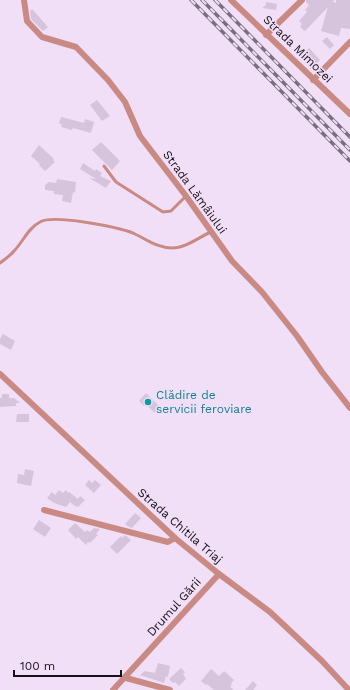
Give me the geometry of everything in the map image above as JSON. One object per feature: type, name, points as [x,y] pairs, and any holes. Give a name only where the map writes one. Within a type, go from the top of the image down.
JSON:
[{"type":"street","name":"Strada Lămâiului","points":[[24,0],[27,21],[42,37],[76,47],[108,80],[125,102],[140,136],[186,196],[232,261],[266,296],[350,408]]},
{"type":"street","name":"Strada Mimozei","points":[[231,0],[350,114]]},
{"type":"street","points":[[266,35],[302,0]]},
{"type":"street","points":[[314,80],[350,42]]},
{"type":"street","name":"Strada Chitila Triaj","points":[[0,374],[174,538],[281,622],[322,661],[349,690]]},
{"type":"street","points":[[44,510],[168,542],[174,538]]},
{"type":"street","name":"Drumul Gării","points":[[113,690],[126,678],[219,574]]},
{"type":"street","points":[[126,678],[170,690]]},
{"type":"lane","points":[[104,166],[116,182],[163,212],[171,212],[186,196]]},
{"type":"lane","points":[[0,263],[14,251],[28,232],[40,222],[51,219],[72,221],[122,230],[139,236],[153,244],[168,248],[179,248],[211,232]]},
{"type":"building","points":[[306,0],[334,0],[333,2],[336,3],[336,0],[350,0],[350,29],[341,28],[339,36],[321,31],[328,7],[305,31],[300,27],[302,24],[299,21],[307,12],[305,10],[309,5]]},
{"type":"building","points":[[266,2],[277,4],[276,10],[262,8],[266,5]]},
{"type":"building","points":[[32,9],[48,27],[43,31],[31,19],[30,11]]},
{"type":"building","points":[[327,37],[334,45],[330,49],[322,41]]},
{"type":"building","points":[[309,48],[320,60],[311,69],[300,57]]},
{"type":"building","points":[[97,100],[110,116],[102,121],[90,105]]},
{"type":"building","points":[[61,117],[84,123],[85,119],[94,122],[91,133],[73,128],[72,130],[61,127],[62,124],[59,124]]},
{"type":"building","points":[[101,142],[120,161],[112,170],[92,150]]},
{"type":"building","points":[[39,145],[54,159],[53,160],[55,162],[45,171],[31,156]]},
{"type":"building","points":[[83,163],[95,171],[96,169],[102,173],[100,176],[111,181],[106,188],[89,178],[96,179],[80,169]]},
{"type":"building","points":[[57,179],[76,182],[75,193],[73,192],[71,203],[62,201],[63,195],[54,194],[54,191],[45,190],[45,185],[49,182],[56,183]]},
{"type":"building","points":[[3,334],[15,341],[11,350],[0,344],[0,339]]},
{"type":"building","name":"Clădire de servicii feroviare","points":[[146,393],[160,407],[155,413],[139,401]]},
{"type":"building","points":[[2,394],[9,394],[9,398],[14,398],[20,403],[16,403],[16,406],[0,407],[0,398],[2,398]]},
{"type":"building","points":[[17,414],[29,414],[29,422],[16,422]]},
{"type":"building","points":[[25,469],[34,471],[31,486],[17,483],[18,474],[24,475]]},
{"type":"building","points":[[89,480],[92,483],[95,480],[101,485],[94,493],[85,485]]},
{"type":"building","points":[[59,490],[63,493],[66,490],[78,499],[80,496],[85,500],[78,507],[70,502],[66,507],[54,503],[47,498],[52,492],[55,495]]},
{"type":"building","points":[[135,513],[141,518],[132,528],[125,524]]},
{"type":"building","points":[[39,520],[51,528],[45,537],[33,529]]},
{"type":"building","points":[[75,523],[85,532],[87,530],[90,532],[94,528],[100,529],[96,534],[98,535],[86,545],[78,537],[76,539],[68,530]]},
{"type":"building","points":[[125,535],[131,540],[117,554],[110,547],[121,536],[122,538]]},
{"type":"building","points":[[158,663],[170,666],[168,677],[166,676],[164,683],[140,675],[145,671],[155,673]]},
{"type":"building","points":[[181,668],[185,672],[183,674],[186,679],[179,686],[169,679]]},
{"type":"building","points":[[211,669],[219,676],[224,671],[234,680],[230,687],[234,690],[214,690],[201,681]]},
{"type":"building","points":[[253,681],[257,685],[253,690],[245,690]]},
{"type":"railway","points":[[191,0],[350,161]]},
{"type":"railway","points":[[202,0],[350,150]]},
{"type":"railway","points":[[215,0],[350,137]]},
{"type":"place","name":"Clădire de servicii feroviare","points":[[148,402]]}]
